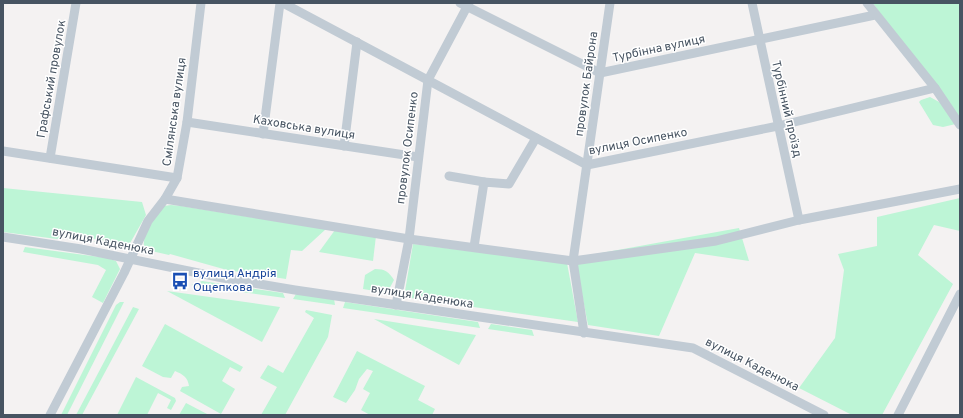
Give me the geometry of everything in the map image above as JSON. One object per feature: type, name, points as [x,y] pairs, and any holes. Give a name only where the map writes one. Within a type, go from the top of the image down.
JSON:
[{"type":"street","name":"Графський провулок","points":[[50,158],[76,3]]},
{"type":"street","name":"Смілянська вулиця","points":[[130,259],[148,221],[166,199],[177,178],[187,122],[201,3]]},
{"type":"street","points":[[263,134],[280,3]]},
{"type":"street","name":"вулиця Осипенко","points":[[283,3],[587,165],[778,126],[935,88]]},
{"type":"street","name":"провулок Байрона","points":[[584,333],[573,261],[610,3]]},
{"type":"street","name":"Турбінний проїзд","points":[[752,3],[799,220]]},
{"type":"street","points":[[867,3],[935,88],[960,125]]},
{"type":"street","name":"Турбінна вулиця","points":[[465,4],[600,73],[876,14]]},
{"type":"street","name":"провулок Осипенко","points":[[396,305],[409,239],[428,80],[465,4]]},
{"type":"street","points":[[344,146],[358,42]]},
{"type":"street","name":"Каховська вулиця","points":[[187,122],[418,157]]},
{"type":"street","points":[[449,176],[484,182],[509,184],[536,138]]},
{"type":"street","points":[[3,151],[177,178]]},
{"type":"street","points":[[474,247],[484,182]]},
{"type":"street","points":[[166,199],[409,239],[573,261],[716,240],[799,220],[960,189]]},
{"type":"street","name":"вулиця Каденюка","points":[[3,237],[130,259],[223,278],[396,305],[693,348],[824,415]]},
{"type":"street","points":[[50,415],[130,259]]},
{"type":"street","points":[[898,415],[960,294]]},
{"type":"green space","points":[[873,3],[960,3],[960,123],[943,127],[933,125],[919,102],[930,97],[941,103]]},
{"type":"green space","points":[[3,188],[142,202],[146,215],[129,245],[72,235],[57,239],[3,232]]},
{"type":"green space","points":[[960,198],[960,231],[934,225],[918,255],[953,284],[882,415],[852,415],[799,388],[835,338],[844,270],[838,254],[877,246],[877,217]]},
{"type":"green space","points":[[171,205],[326,229],[302,251],[291,250],[286,279],[227,270],[170,254],[147,250],[144,247],[147,230],[153,220],[164,206]]},
{"type":"green space","points":[[739,228],[749,261],[695,253],[659,336],[588,325],[577,268],[579,257]]},
{"type":"green space","points":[[335,230],[376,236],[373,261],[319,252]]},
{"type":"green space","points":[[93,241],[120,246],[119,249],[104,246]]},
{"type":"green space","points":[[413,244],[567,263],[578,322],[404,297]]},
{"type":"green space","points":[[25,247],[107,258],[116,261],[120,269],[103,303],[92,297],[106,270],[98,265],[23,252]]},
{"type":"green space","points":[[375,269],[386,272],[394,280],[387,293],[363,289],[365,275]]},
{"type":"green space","points":[[202,281],[283,293],[285,298],[191,285]]},
{"type":"green space","points":[[167,291],[280,307],[262,342]]},
{"type":"green space","points":[[296,294],[334,299],[335,305],[293,299]]},
{"type":"green space","points":[[120,302],[124,302],[67,415],[61,415],[116,305]]},
{"type":"green space","points":[[345,302],[478,322],[480,328],[343,308]]},
{"type":"green space","points":[[133,307],[139,309],[82,415],[76,415]]},
{"type":"green space","points":[[306,310],[332,315],[328,337],[285,415],[261,415],[277,387],[260,378],[268,365],[283,373],[314,318],[305,312]]},
{"type":"green space","points":[[374,319],[476,335],[459,365]]},
{"type":"green space","points":[[165,324],[243,367],[240,372],[230,367],[222,381],[235,389],[221,414],[180,391],[182,387],[189,386],[186,378],[182,375],[175,371],[171,378],[163,377],[142,366]]},
{"type":"green space","points":[[491,324],[532,330],[534,336],[488,329]]},
{"type":"green space","points":[[357,351],[425,386],[418,400],[435,409],[432,415],[370,415],[361,410],[370,393],[363,389],[373,371],[367,369],[359,379],[355,390],[346,403],[333,397]]},
{"type":"green space","points":[[136,377],[175,398],[176,401],[171,410],[167,408],[171,400],[158,393],[147,415],[117,415]]},
{"type":"green space","points":[[186,403],[209,415],[179,415]]},
{"type":"place","name":"вулиця Андрія Ощепкова","points":[[180,281]]}]
